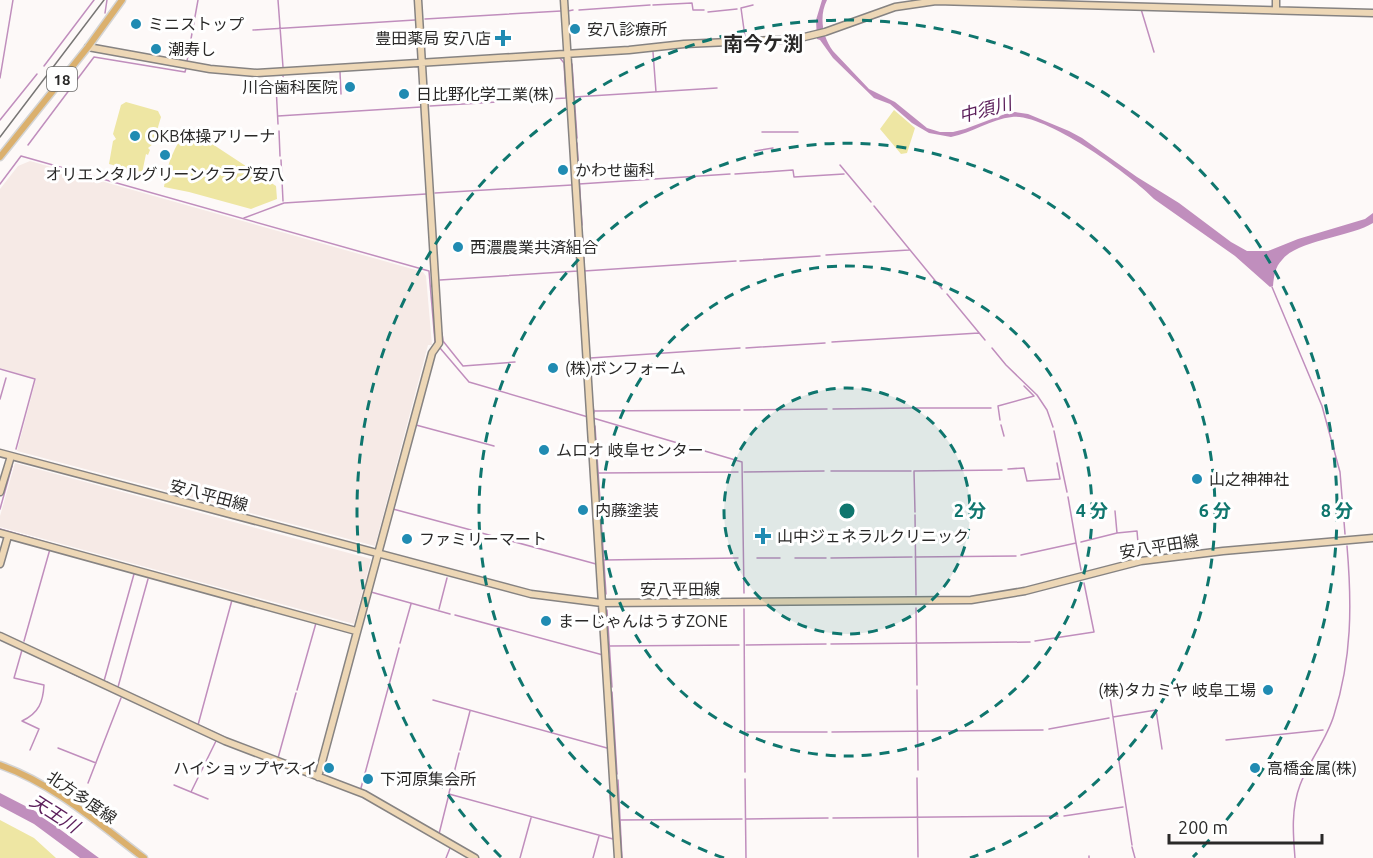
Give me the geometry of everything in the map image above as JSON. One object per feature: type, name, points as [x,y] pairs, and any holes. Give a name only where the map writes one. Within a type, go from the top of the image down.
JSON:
[{"type":"main road","name":"18","points":[[0,157],[88,47],[122,0]]},
{"type":"main road","name":"北方多度線","points":[[0,765],[34,780],[73,804],[144,858]]},
{"type":"street","points":[[318,777],[377,553],[437,345],[418,0]]},
{"type":"street","points":[[564,0],[618,858]]},
{"type":"street","points":[[1276,0],[1276,10]]},
{"type":"street","points":[[88,47],[216,70],[286,72],[684,44],[783,41],[825,32],[895,7],[936,1],[1373,13]]},
{"type":"street","name":"安八平田線","points":[[0,453],[531,594],[602,603],[971,600],[1025,591],[1141,561],[1203,553],[1373,538]]},
{"type":"street","points":[[0,492],[10,456]]},
{"type":"street","points":[[0,533],[356,631]]},
{"type":"street","points":[[0,564],[8,536]]},
{"type":"street","points":[[0,636],[225,741],[364,794],[475,858]]},
{"type":"shaded area","points":[[822,0],[827,0],[822,19],[826,39],[833,51],[869,89],[895,102],[927,128],[940,132],[953,132],[1005,114],[1015,112],[1028,114],[1082,138],[1247,251],[1268,251],[1298,239],[1365,219],[1373,213],[1373,223],[1289,253],[1278,266],[1273,286],[1270,287],[1235,256],[1154,199],[1108,161],[1045,125],[1027,118],[1012,117],[997,120],[951,137],[929,133],[912,123],[890,104],[874,98],[817,39],[816,20]]},
{"type":"shaded area","name":"OKB体操アリーナ","points":[[126,102],[158,111],[161,117],[153,144],[148,148],[150,150],[148,155],[146,154],[142,173],[109,164],[113,141],[116,139],[113,134],[121,105]]},
{"type":"shaded area","points":[[894,110],[915,128],[907,153],[901,154],[880,129]]},
{"type":"shaded area","name":"オリエンタルグリーンクラブ安八","points":[[188,128],[276,186],[277,199],[251,209],[164,187],[172,156]]},
{"type":"shaded area","points":[[30,161],[423,272],[426,276],[432,345],[428,345],[375,546],[17,451],[36,379],[0,368],[0,189],[18,166]]},
{"type":"shaded area","points":[[15,463],[371,559],[354,624],[0,527],[0,516]]},
{"type":"shaded area","points":[[0,793],[35,811],[99,858],[80,858],[34,824],[0,806]]},
{"type":"shaded area","points":[[0,820],[34,838],[56,858],[0,858]]},
{"type":"waterway","points":[[0,78],[13,0]]},
{"type":"waterway","points":[[44,66],[94,0]]},
{"type":"waterway","points":[[105,13],[107,0]]},
{"type":"waterway","points":[[187,61],[198,0]]},
{"type":"waterway","points":[[278,0],[283,67]]},
{"type":"waterway","points":[[653,5],[692,3],[693,10],[704,10]]},
{"type":"waterway","points":[[579,10],[650,5]]},
{"type":"waterway","points":[[745,37],[741,8],[753,5]]},
{"type":"waterway","points":[[708,12],[737,9]]},
{"type":"waterway","points":[[1141,9],[1154,52]]},
{"type":"waterway","points":[[568,11],[573,10]]},
{"type":"waterway","points":[[425,19],[561,11]]},
{"type":"waterway","points":[[253,30],[415,20]]},
{"type":"waterway","points":[[653,52],[656,92]]},
{"type":"waterway","points":[[28,145],[94,57],[185,72],[186,68]]},
{"type":"waterway","points":[[430,106],[566,98],[564,63],[560,58]]},
{"type":"waterway","points":[[572,64],[577,138]]},
{"type":"waterway","points":[[340,72],[341,94]]},
{"type":"waterway","points":[[0,120],[37,74]]},
{"type":"waterway","points":[[278,124],[276,86],[284,85],[283,76]]},
{"type":"waterway","points":[[574,97],[717,88]]},
{"type":"waterway","points":[[278,116],[421,107]]},
{"type":"waterway","points":[[279,131],[280,156]]},
{"type":"waterway","points":[[762,132],[798,132]]},
{"type":"waterway","points":[[577,143],[582,225]]},
{"type":"waterway","points":[[755,151],[773,148]]},
{"type":"waterway","points":[[0,184],[21,156],[429,271],[435,342]]},
{"type":"waterway","points":[[281,160],[283,201]]},
{"type":"waterway","points":[[840,165],[871,202]]},
{"type":"waterway","points":[[735,174],[793,170],[794,177],[844,174]]},
{"type":"waterway","points":[[579,184],[730,174]]},
{"type":"waterway","points":[[435,193],[572,185]]},
{"type":"waterway","points":[[244,218],[284,203],[426,194]]},
{"type":"waterway","points":[[874,206],[942,289]]},
{"type":"waterway","points":[[582,230],[587,311]]},
{"type":"waterway","points":[[440,280],[578,271],[575,231]]},
{"type":"waterway","points":[[826,255],[909,250]]},
{"type":"waterway","points":[[740,261],[820,256]]},
{"type":"waterway","points":[[584,271],[736,261]]},
{"type":"waterway","points":[[1272,287],[1322,406],[1340,472],[1345,534]]},
{"type":"waterway","points":[[579,294],[580,312]]},
{"type":"waterway","points":[[947,294],[985,340]]},
{"type":"waterway","points":[[587,317],[592,398]]},
{"type":"waterway","points":[[442,333],[443,341],[463,366],[515,362]]},
{"type":"waterway","points":[[832,342],[979,333]]},
{"type":"waterway","points":[[746,348],[825,343]]},
{"type":"waterway","points":[[440,348],[469,382],[588,417]]},
{"type":"waterway","points":[[590,358],[740,348]]},
{"type":"waterway","points":[[992,348],[1037,395],[1047,410],[1053,427]]},
{"type":"waterway","points":[[0,369],[35,379],[16,449]]},
{"type":"waterway","points":[[0,399],[6,378]]},
{"type":"waterway","points":[[1000,420],[998,406],[1034,396],[1024,386]]},
{"type":"waterway","points":[[592,404],[594,411]]},
{"type":"waterway","points":[[833,409],[911,408]]},
{"type":"waterway","points":[[914,408],[991,408]]},
{"type":"waterway","points":[[744,410],[827,409]]},
{"type":"waterway","points":[[594,413],[594,411],[740,410]]},
{"type":"waterway","points":[[593,418],[742,462],[744,593]]},
{"type":"waterway","points":[[416,425],[494,446]]},
{"type":"waterway","points":[[1001,425],[1004,436]]},
{"type":"waterway","points":[[595,426],[601,515]]},
{"type":"waterway","points":[[1054,431],[1067,492]]},
{"type":"waterway","points":[[1008,469],[1024,468],[1027,481],[1060,479],[1057,463]]},
{"type":"waterway","points":[[0,509],[12,466]]},
{"type":"waterway","points":[[914,471],[1002,470]]},
{"type":"waterway","points":[[744,472],[824,471]]},
{"type":"waterway","points":[[831,471],[911,471]]},
{"type":"waterway","points":[[914,471],[915,512]]},
{"type":"waterway","points":[[598,473],[738,472]]},
{"type":"waterway","points":[[1068,497],[1076,543]]},
{"type":"waterway","points":[[393,509],[471,530]]},
{"type":"waterway","points":[[1115,511],[1117,533]]},
{"type":"waterway","points":[[915,515],[916,595]]},
{"type":"waterway","points":[[601,518],[606,594]]},
{"type":"waterway","points":[[0,529],[87,554]]},
{"type":"waterway","points":[[1081,542],[1117,533],[1137,531],[1139,555]]},
{"type":"waterway","points":[[478,532],[596,564]]},
{"type":"waterway","points":[[1021,555],[1076,543],[1081,570]]},
{"type":"waterway","points":[[1295,858],[1293,822],[1297,794],[1331,724],[1344,673],[1350,610],[1347,546]]},
{"type":"waterway","points":[[24,641],[50,549]]},
{"type":"waterway","points":[[915,557],[1016,556]]},
{"type":"waterway","points":[[831,558],[912,557]]},
{"type":"waterway","points":[[604,560],[738,558]]},
{"type":"waterway","points":[[757,558],[780,558]]},
{"type":"waterway","points":[[795,558],[826,558]]},
{"type":"waterway","points":[[93,676],[104,681],[134,574]]},
{"type":"waterway","points":[[439,609],[447,578]]},
{"type":"waterway","points":[[118,687],[148,579]]},
{"type":"waterway","points":[[1035,641],[1094,632],[1084,583]]},
{"type":"waterway","points":[[371,592],[450,614]]},
{"type":"waterway","points":[[198,725],[232,600]]},
{"type":"waterway","points":[[400,643],[411,604]]},
{"type":"waterway","points":[[916,608],[917,685]]},
{"type":"waterway","points":[[744,609],[745,772]]},
{"type":"waterway","points":[[607,610],[612,687]]},
{"type":"waterway","points":[[455,615],[603,655]]},
{"type":"waterway","points":[[297,690],[316,623]]},
{"type":"waterway","points":[[831,644],[1030,642]]},
{"type":"waterway","points":[[746,645],[826,644]]},
{"type":"waterway","points":[[609,646],[739,645]]},
{"type":"waterway","points":[[361,788],[399,648]]},
{"type":"waterway","points":[[22,650],[14,678],[44,685],[43,697],[36,711],[22,721],[39,729],[30,750]]},
{"type":"waterway","points":[[63,669],[84,679]]},
{"type":"waterway","points":[[107,682],[112,685]]},
{"type":"waterway","points":[[1108,683],[1119,758]]},
{"type":"waterway","points":[[917,690],[918,770]]},
{"type":"waterway","points":[[612,692],[617,774]]},
{"type":"waterway","points":[[278,758],[296,693]]},
{"type":"waterway","points":[[88,783],[121,698]]},
{"type":"waterway","points":[[433,700],[607,748]]},
{"type":"waterway","points":[[1113,717],[1156,710],[1162,749]]},
{"type":"waterway","points":[[460,750],[470,711]]},
{"type":"waterway","points":[[1049,729],[1109,718]]},
{"type":"waterway","points":[[198,725],[235,742]]},
{"type":"waterway","points":[[832,732],[1043,730]]},
{"type":"waterway","points":[[1226,740],[1323,730]]},
{"type":"waterway","points":[[747,732],[827,732]]},
{"type":"waterway","points":[[208,799],[191,792],[216,741]]},
{"type":"waterway","points":[[58,748],[96,763]]},
{"type":"waterway","points":[[449,793],[459,753]]},
{"type":"waterway","points":[[1119,761],[1132,845]]},
{"type":"waterway","points":[[917,778],[918,857]]},
{"type":"waterway","points":[[745,779],[746,858]]},
{"type":"waterway","points":[[618,780],[622,858]]},
{"type":"waterway","points":[[174,785],[191,792]]},
{"type":"waterway","points":[[439,834],[449,794],[613,839],[610,795]]},
{"type":"waterway","points":[[1064,816],[1123,807]]},
{"type":"waterway","points":[[396,809],[409,816]]},
{"type":"waterway","points":[[833,818],[1058,816]]},
{"type":"waterway","points":[[520,858],[531,818]]},
{"type":"waterway","points":[[746,819],[828,818]]},
{"type":"waterway","points":[[620,820],[742,819]]},
{"type":"waterway","points":[[593,858],[599,836]]},
{"type":"waterway","points":[[1132,847],[1135,858]]},
{"type":"waterway","points":[[446,858],[450,848]]},
{"type":"railway","points":[[0,137],[104,0]]},
{"type":"place","name":"ミニストップ","points":[[136,24]]},
{"type":"place","name":"安八診療所","points":[[575,29]]},
{"type":"place","name":"豊田薬局 安八店","points":[[503,38]]},
{"type":"place","name":"潮寿し","points":[[156,49]]},
{"type":"place","name":"川合歯科医院","points":[[350,87]]},
{"type":"place","name":"日比野化学工業(株)","points":[[404,94]]},
{"type":"place","name":"OKB体操アリーナ","points":[[135,136]]},
{"type":"place","name":"オリエンタルグリーンクラブ安八","points":[[165,155]]},
{"type":"place","name":"かわせ歯科","points":[[563,170]]},
{"type":"place","name":"西濃農業共済組合","points":[[458,247]]},
{"type":"place","name":"(株)ボンフォーム","points":[[553,368]]},
{"type":"place","name":"ムロオ 岐阜センター","points":[[544,450]]},
{"type":"place","name":"山之神神社","points":[[1197,479]]},
{"type":"place","name":"内藤塗装","points":[[583,510]]},
{"type":"place","name":"山中ジェネラルクリニック","points":[[763,536]]},
{"type":"place","name":"ファミリーマート","points":[[407,539]]},
{"type":"place","name":"まーじゃんはうすZONE","points":[[546,621]]},
{"type":"place","name":"(株)タカミヤ 岐阜工場","points":[[1268,690]]},
{"type":"place","name":"ハイショップヤスイ","points":[[329,768]]},
{"type":"place","name":"高橋金属(株)","points":[[1255,768]]},
{"type":"place","name":"下河原集会所","points":[[368,779]]},
{"type":"district","name":"南今ケ渕","points":[[763,43]]},
{"type":"water label","name":"中須川","points":[[985,109]]},
{"type":"water label","name":"天王川","points":[[55,813]]}]
